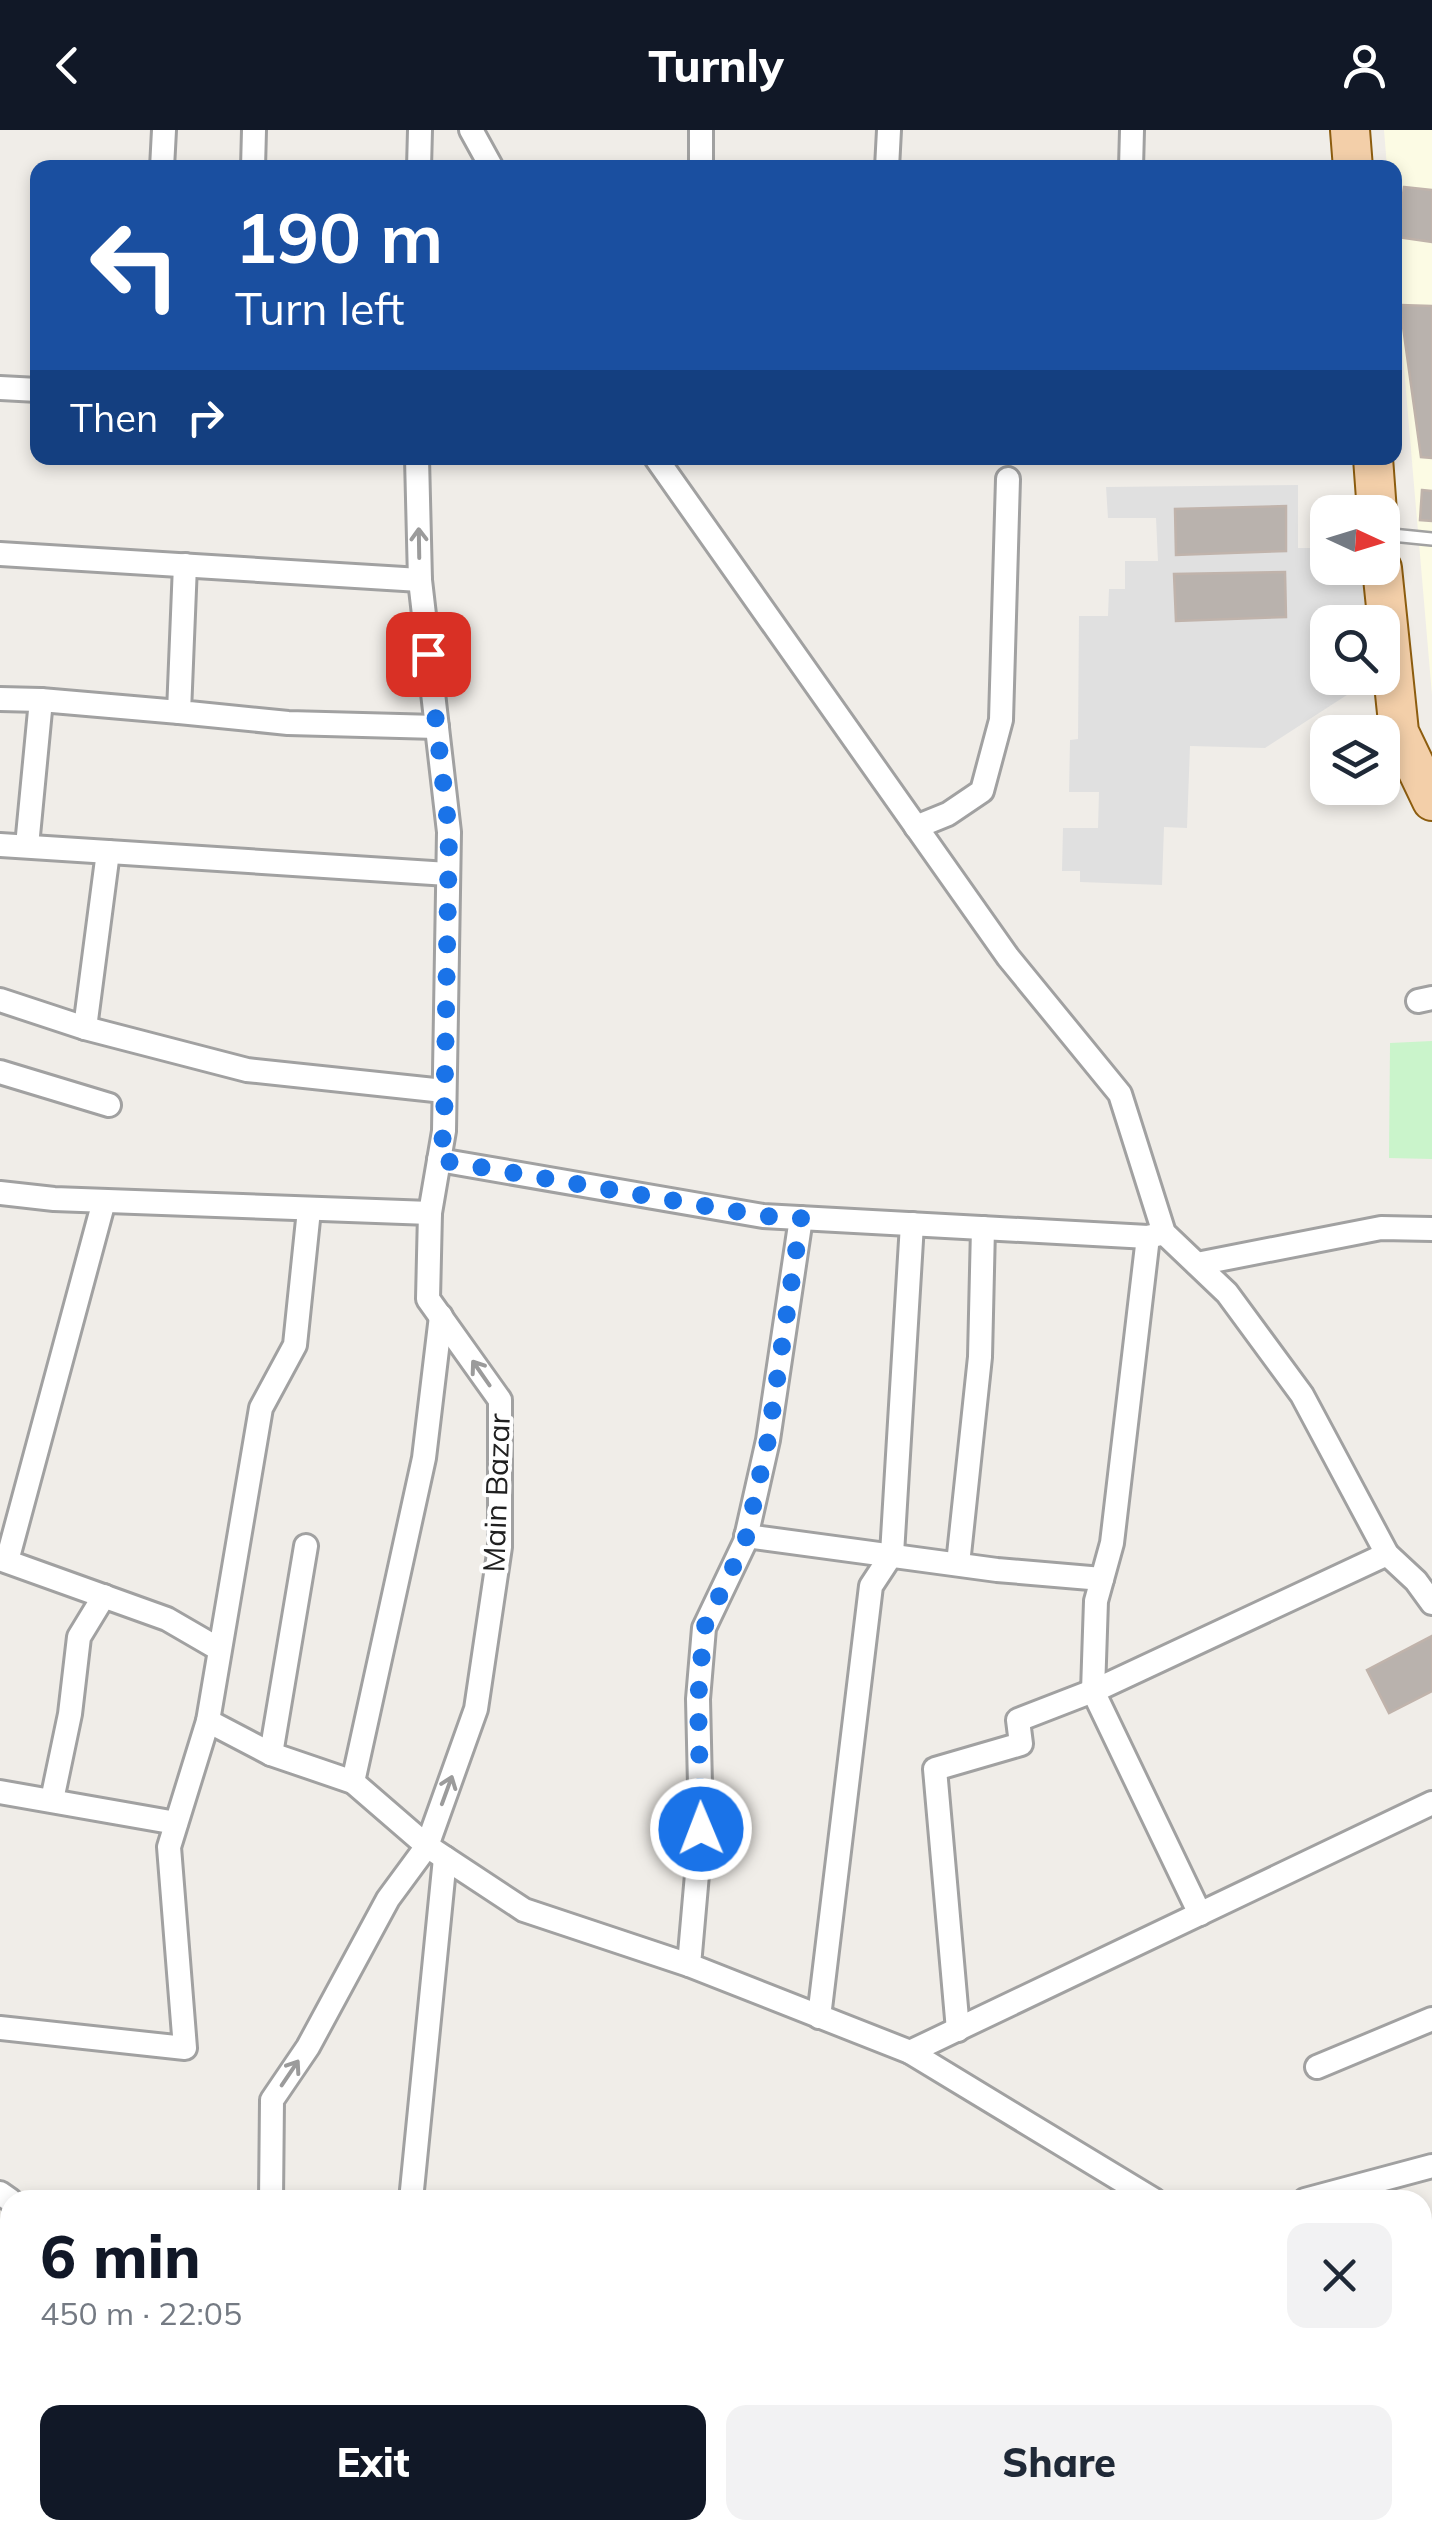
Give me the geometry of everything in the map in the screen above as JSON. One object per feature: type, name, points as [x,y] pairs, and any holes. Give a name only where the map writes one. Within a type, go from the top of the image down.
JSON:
[{"type":"main road","points":[[1350,130],[1352,160]]},
{"type":"main road","points":[[1374,465],[1376,495]]},
{"type":"main road","points":[[1384,585],[1399,732],[1432,802]]},
{"type":"street","points":[[162,160],[164,130]]},
{"type":"street","points":[[253,160],[254,130]]},
{"type":"street","points":[[420,130],[420,160]]},
{"type":"street","points":[[471,130],[488,160]]},
{"type":"street","points":[[701,130],[701,160]]},
{"type":"street","points":[[888,160],[889,130]]},
{"type":"street","points":[[1131,160],[1132,130]]},
{"type":"street","points":[[0,388],[30,390]]},
{"type":"street","name":"Main Bazar","points":[[270,2190],[272,2100],[308,2047],[388,1898],[436,1852],[476,1710],[500,1547],[500,1400],[428,1299],[430,1213],[444,1092],[449,832],[420,580],[417,465]]},
{"type":"street","points":[[661,465],[1008,957],[1120,1094],[1156,1235],[1126,1438],[1096,1601],[1093,1691],[1200,1914]]},
{"type":"street","points":[[916,827],[948,814],[982,791],[1001,720],[1008,479]]},
{"type":"street","points":[[0,554],[420,580]]},
{"type":"street","points":[[179,712],[185,565]]},
{"type":"street","points":[[0,699],[288,723],[437,727]]},
{"type":"street","points":[[26,846],[40,700]]},
{"type":"street","points":[[0,844],[448,874]]},
{"type":"street","points":[[86,1028],[108,852]]},
{"type":"street","points":[[0,1000],[86,1028],[248,1070],[444,1092]]},
{"type":"street","points":[[0,1072],[109,1105]]},
{"type":"street","points":[[439,1160],[763,1216],[1156,1235],[1227,1293],[1302,1395],[1387,1554],[1424,1576],[1432,1603]]},
{"type":"street","points":[[0,1192],[104,1202],[430,1213]]},
{"type":"street","points":[[104,1202],[3,1560],[166,1619],[217,1648]]},
{"type":"street","points":[[0,2028],[184,2048],[169,1846],[208,1720],[260,1408],[295,1345],[309,1210]]},
{"type":"street","points":[[689,1965],[701,1829],[698,1700],[704,1628],[746,1536],[768,1440],[801,1218]]},
{"type":"street","points":[[820,2016],[871,1586],[892,1554],[912,1224]]},
{"type":"street","points":[[958,1564],[980,1357],[984,1228]]},
{"type":"street","points":[[1196,1264],[1381,1228],[1432,1229]]},
{"type":"street","points":[[353,1782],[424,1458],[441,1316]]},
{"type":"street","points":[[746,1536],[1102,1579]]},
{"type":"street","points":[[271,1754],[306,1546]]},
{"type":"street","points":[[958,2030],[935,1768],[1022,1744],[1018,1720],[1093,1691],[1387,1554]]},
{"type":"street","points":[[52,1800],[70,1714],[80,1637],[104,1596]]},
{"type":"street","points":[[208,1720],[271,1754],[353,1782],[436,1852],[524,1910],[689,1965],[910,2052],[1138,2190]]},
{"type":"street","points":[[0,1792],[176,1823]]},
{"type":"street","points":[[910,2052],[1432,1802]]},
{"type":"street","points":[[412,2190],[436,1852]]},
{"type":"street","points":[[1317,2067],[1432,2018]]},
{"type":"street","points":[[1342,2190],[1432,2166]]},
{"type":"lane","points":[[1400,536],[1432,539]]},
{"type":"shaded area","points":[[1384,130],[1432,130],[1432,695],[1402,345],[1402,160],[1386,160]]},
{"type":"shaded area","points":[[1298,485],[1298,548],[1310,548],[1310,585],[1370,585],[1373,605],[1310,605],[1310,695],[1347,695],[1310,715],[1310,719],[1265,748],[1190,746],[1187,828],[1164,827],[1162,885],[1080,882],[1080,871],[1062,871],[1063,828],[1098,828],[1099,792],[1069,792],[1070,740],[1078,739],[1079,616],[1108,616],[1109,589],[1125,589],[1125,561],[1158,561],[1156,518],[1108,518],[1106,487]]},
{"type":"green space","points":[[1432,1041],[1432,1159],[1389,1158],[1390,1043]]},
{"type":"building","points":[[1404,187],[1432,190],[1432,242],[1402,238]]},
{"type":"building","points":[[1402,305],[1432,306],[1432,458],[1421,457]]},
{"type":"building","points":[[1422,490],[1432,491],[1432,521],[1420,520]]},
{"type":"building","points":[[1286,506],[1286,551],[1176,555],[1175,509]]},
{"type":"building","points":[[1285,572],[1286,617],[1176,621],[1174,574]]},
{"type":"building","points":[[1432,1636],[1432,1691],[1389,1713],[1367,1670]]},
{"type":"route","points":[[428,654],[449,832],[444,1130],[439,1160],[763,1216],[801,1218],[768,1440],[745,1542],[704,1628],[698,1700],[701,1829]]}]
